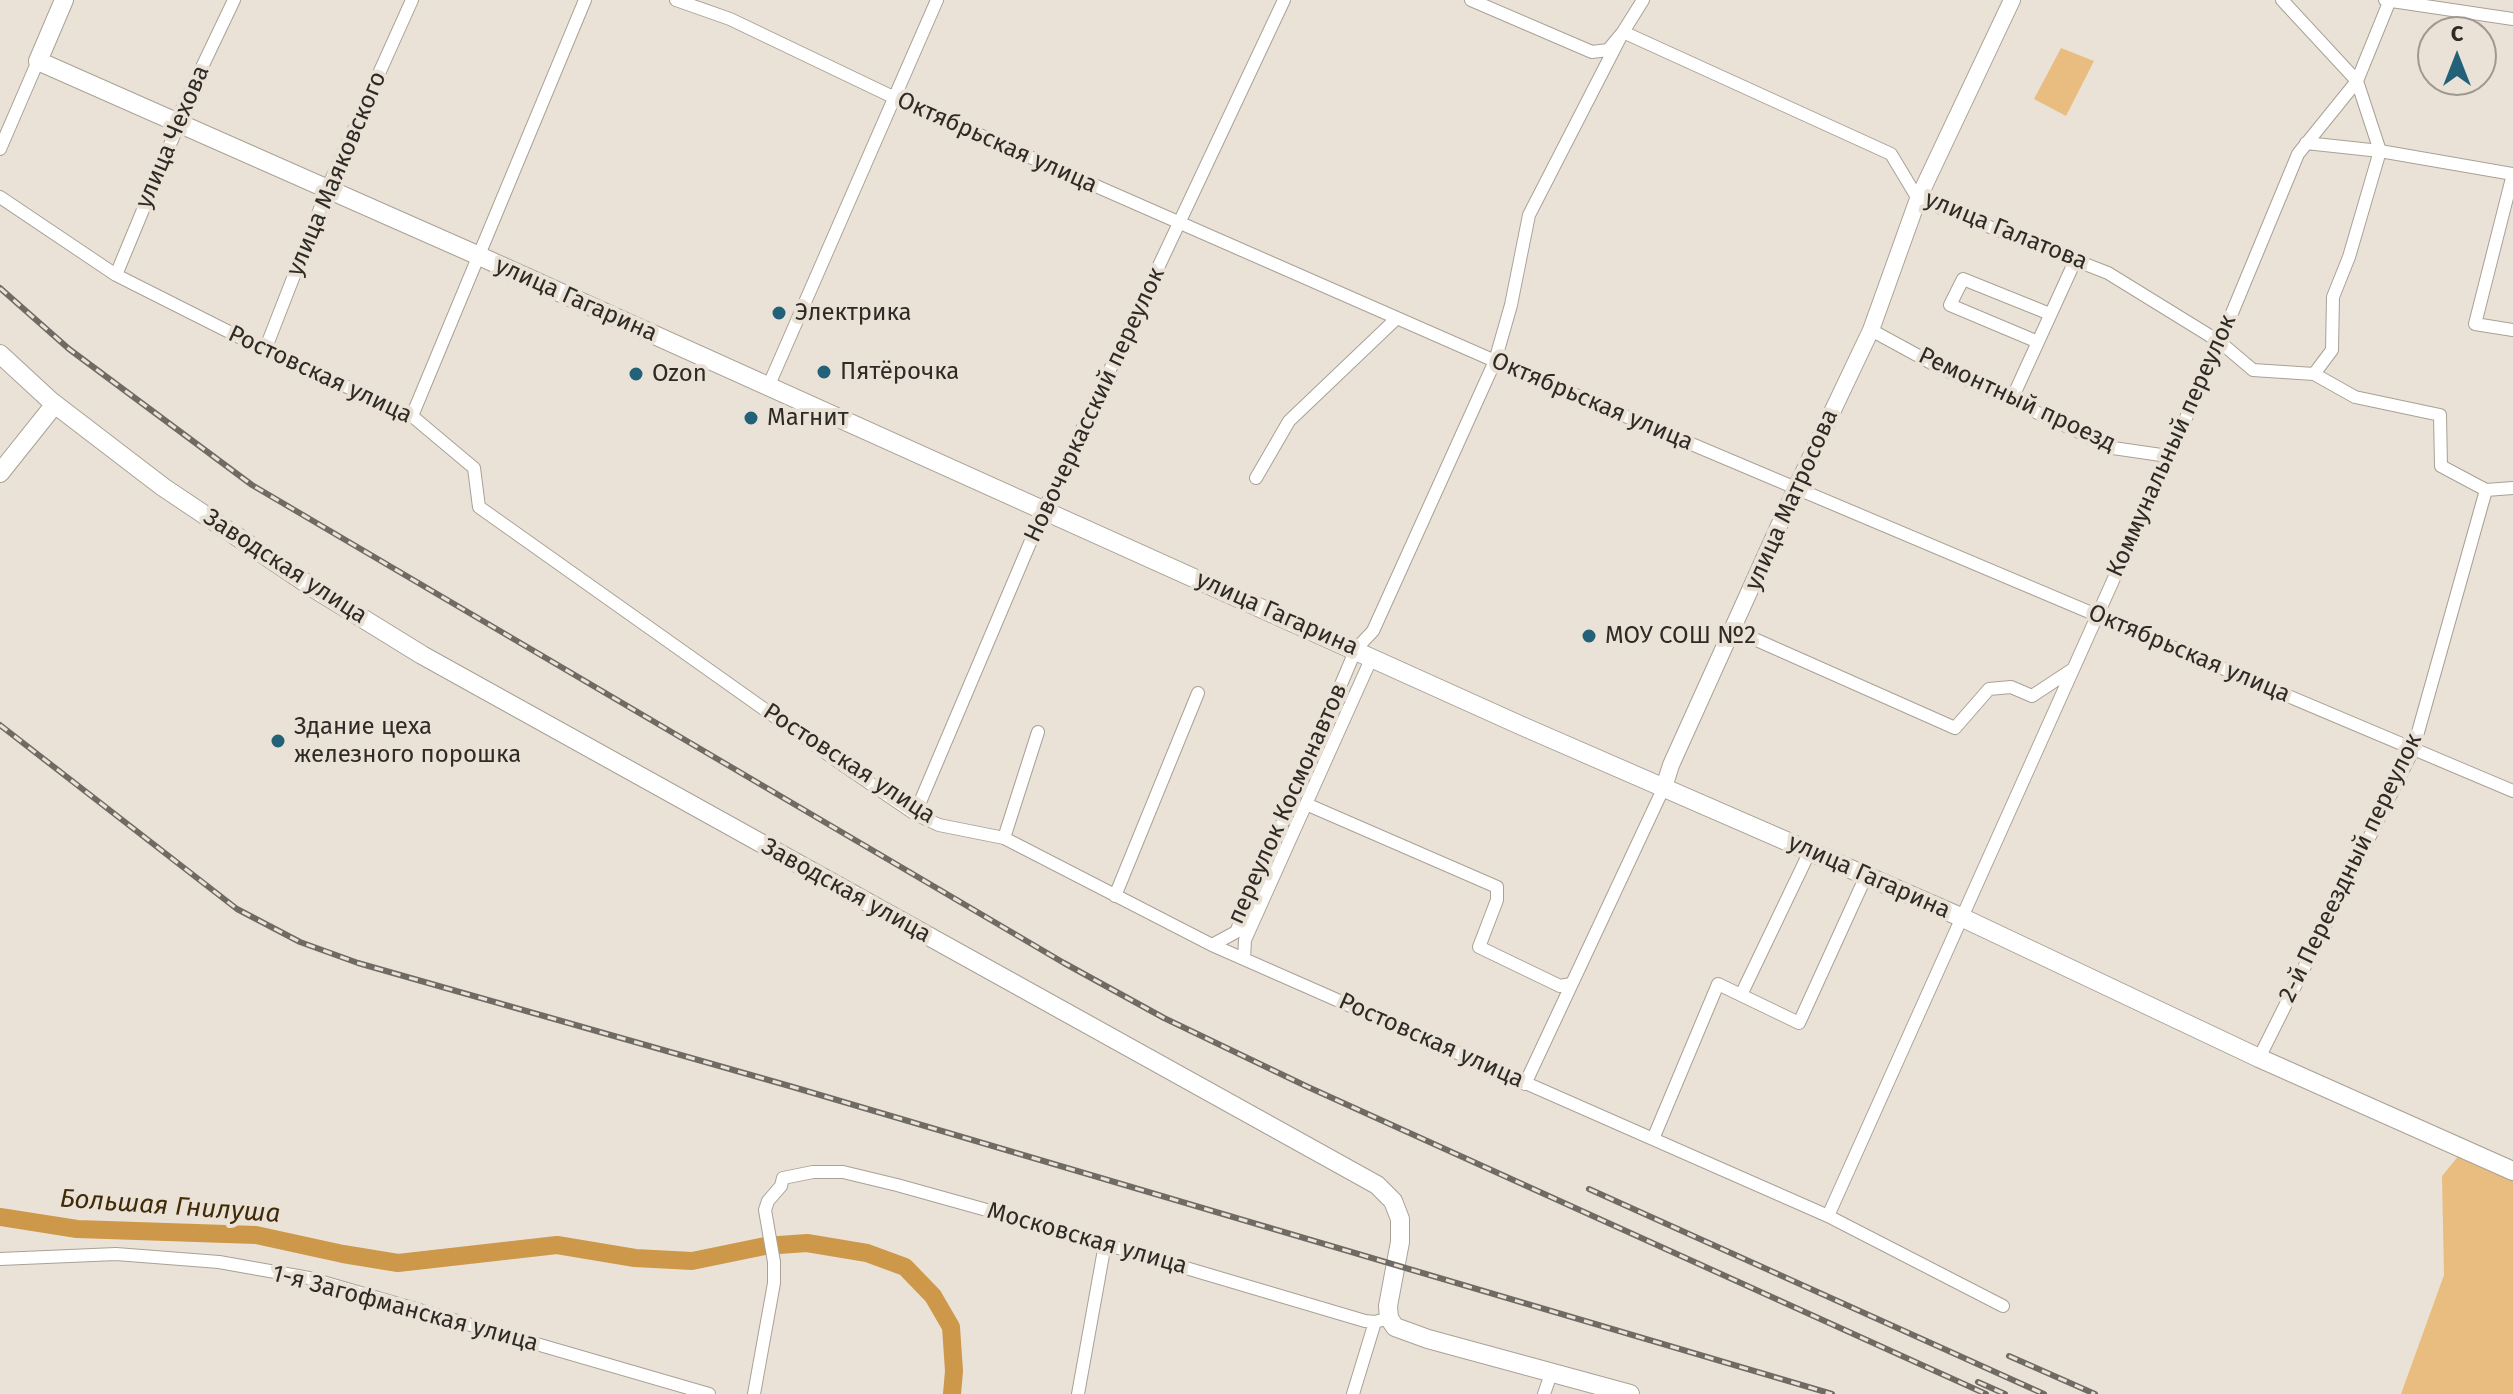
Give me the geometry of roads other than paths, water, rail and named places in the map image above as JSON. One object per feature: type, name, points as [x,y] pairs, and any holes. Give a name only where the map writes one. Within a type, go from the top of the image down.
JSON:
[{"type":"main road","points":[[38,61],[64,0]]},
{"type":"main road","name":"улица Гагарина","points":[[38,61],[477,255],[1522,726],[1963,918],[2259,1058],[2513,1171]]},
{"type":"main road","name":"Заводская улица","points":[[0,354],[55,404],[163,487],[315,589],[422,655],[1364,1176],[1386,1194],[1400,1219],[1400,1242],[1382,1320]]},
{"type":"main road","points":[[0,473],[55,404]]},
{"type":"main road","points":[[1382,1320],[1403,1331],[1630,1394]]},
{"type":"street","name":"улица Чехова","points":[[116,275],[182,109],[234,0]]},
{"type":"street","name":"улица Маяковского","points":[[265,350],[328,191],[412,0]]},
{"type":"street","points":[[412,416],[585,0]]},
{"type":"street","name":"Октябрьская улица","points":[[676,0],[730,19],[893,97],[1495,361],[2513,791]]},
{"type":"street","points":[[768,387],[937,0]]},
{"type":"street","name":"Новочеркасский переулок","points":[[915,814],[1044,510],[1284,0]]},
{"type":"street","points":[[1471,0],[1592,52],[1608,50],[1623,32]]},
{"type":"street","name":"переулок Космонавтов","points":[[1212,945],[1236,932],[1364,653],[1495,361],[1511,305],[1529,215],[1623,32],[1643,0]]},
{"type":"street","name":"улица Матросова","points":[[1525,1084],[1664,787],[1671,765],[1796,488],[1871,330],[1918,199],[2012,0]]},
{"type":"street","points":[[2282,0],[2357,81],[2380,151],[2349,257],[2333,297],[2332,350],[2314,374]]},
{"type":"street","points":[[2388,0],[2513,19]]},
{"type":"street","name":"Коммунальный переулок","points":[[1828,1216],[2220,342],[2298,154],[2357,81],[2388,0]]},
{"type":"street","name":"улица Галатова","points":[[1623,32],[1891,154],[1918,199],[2108,273],[2220,342],[2253,370],[2314,374],[2355,397],[2440,415],[2441,466],[2486,490]]},
{"type":"street","points":[[0,149],[38,61]]},
{"type":"street","points":[[2306,143],[2380,151],[2513,174],[2475,324],[2513,330]]},
{"type":"street","name":"Ростовская улица","points":[[0,197],[116,275],[265,350],[412,416],[474,468],[479,507],[915,814],[939,825],[1004,838],[1212,945],[1828,1216],[2003,1306]]},
{"type":"street","points":[[2011,401],[2075,261]]},
{"type":"street","points":[[2038,342],[1950,305],[1963,279],[2050,314]]},
{"type":"street","points":[[1256,478],[1289,421],[1397,318]]},
{"type":"street","name":"Ремонтный проезд","points":[[1871,330],[2011,401],[2113,448],[2168,456]]},
{"type":"street","points":[[2486,490],[2513,488]]},
{"type":"street","name":"2-й Переездный переулок","points":[[2259,1058],[2413,750],[2486,490]]},
{"type":"street","points":[[1734,630],[1955,728],[1989,689],[2011,687],[2032,696],[2073,669]]},
{"type":"street","points":[[1244,959],[1245,940],[1306,804],[1364,653]]},
{"type":"street","points":[[1115,896],[1198,693]]},
{"type":"street","points":[[1004,838],[1038,732]]},
{"type":"street","points":[[1306,804],[1497,887],[1497,900],[1479,947],[1560,986],[1571,984]]},
{"type":"street","points":[[1741,995],[1810,851]]},
{"type":"street","points":[[1653,1139],[1718,984],[1799,1023],[1866,876]]},
{"type":"street","name":"Московская улица","points":[[754,1394],[774,1283],[773,1252],[765,1210],[783,1178],[813,1172],[843,1172],[1382,1320]]},
{"type":"street","points":[[1078,1394],[1105,1244]]},
{"type":"street","name":"1-я Загофманская улица","points":[[0,1259],[116,1254],[219,1262],[309,1278],[709,1394]]},
{"type":"street","points":[[1353,1394],[1382,1320]]},
{"type":"street","points":[[1544,1394],[1552,1371]]},
{"type":"waterway","name":"Большая Гнилуша","points":[[0,1217],[77,1229],[256,1235],[398,1263],[557,1245],[635,1258],[692,1261],[765,1246],[807,1243],[867,1253],[905,1267],[933,1296],[951,1327],[952,1394]]},
{"type":"railway","points":[[0,288],[69,349],[252,485],[1064,963],[1164,1018],[1308,1087],[1986,1394]]},
{"type":"railway","points":[[0,725],[237,909],[300,942],[358,963],[793,1087],[1832,1394]]},
{"type":"railway","points":[[1589,1189],[2044,1394]]},
{"type":"railway","points":[[2009,1356],[2095,1394]]},
{"type":"railway","points":[[1978,1382],[2005,1394]]},
{"type":"place","name":"Электрика","points":[[779,313]]},
{"type":"place","name":"Пятёрочка","points":[[824,372]]},
{"type":"place","name":"Ozon","points":[[636,374]]},
{"type":"place","name":"Магнит","points":[[751,418]]},
{"type":"place","name":"МОУ СОШ №2","points":[[1589,636]]},
{"type":"place","name":"Здание цеха железного порошка","points":[[278,741]]}]
